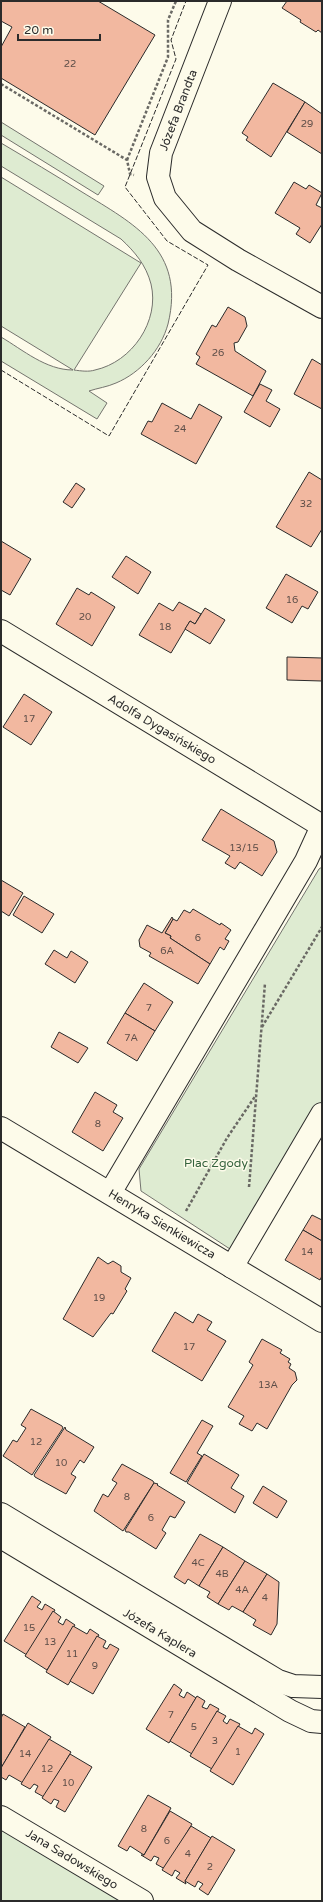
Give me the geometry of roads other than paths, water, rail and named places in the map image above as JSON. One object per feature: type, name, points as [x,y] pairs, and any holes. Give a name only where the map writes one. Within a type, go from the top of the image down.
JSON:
[{"type":"street","name":"Józefa Brandta","points":[[220,1],[161,153],[158,177],[165,198],[192,231],[238,260],[322,307]]},
{"type":"street","name":"Adolfa Dygasińskiego","points":[[1,631],[322,826]]},
{"type":"street","points":[[110,1193],[306,861],[322,826]]},
{"type":"street","points":[[232,1267],[322,1114]]},
{"type":"street","name":"Henryka Sienkiewicza","points":[[1,1128],[322,1321]]},
{"type":"street","name":"Józefa Kaplera","points":[[1,1514],[278,1681],[293,1686],[322,1688]]},
{"type":"street","name":"Józefa Kaplera","points":[[1,1537],[290,1711],[311,1721],[322,1722]]},
{"type":"street","name":"Jana Sadowskiego","points":[[1,1817],[142,1901]]},
{"type":"park label","name":"Plac Zgody","points":[[216,1163]]}]
